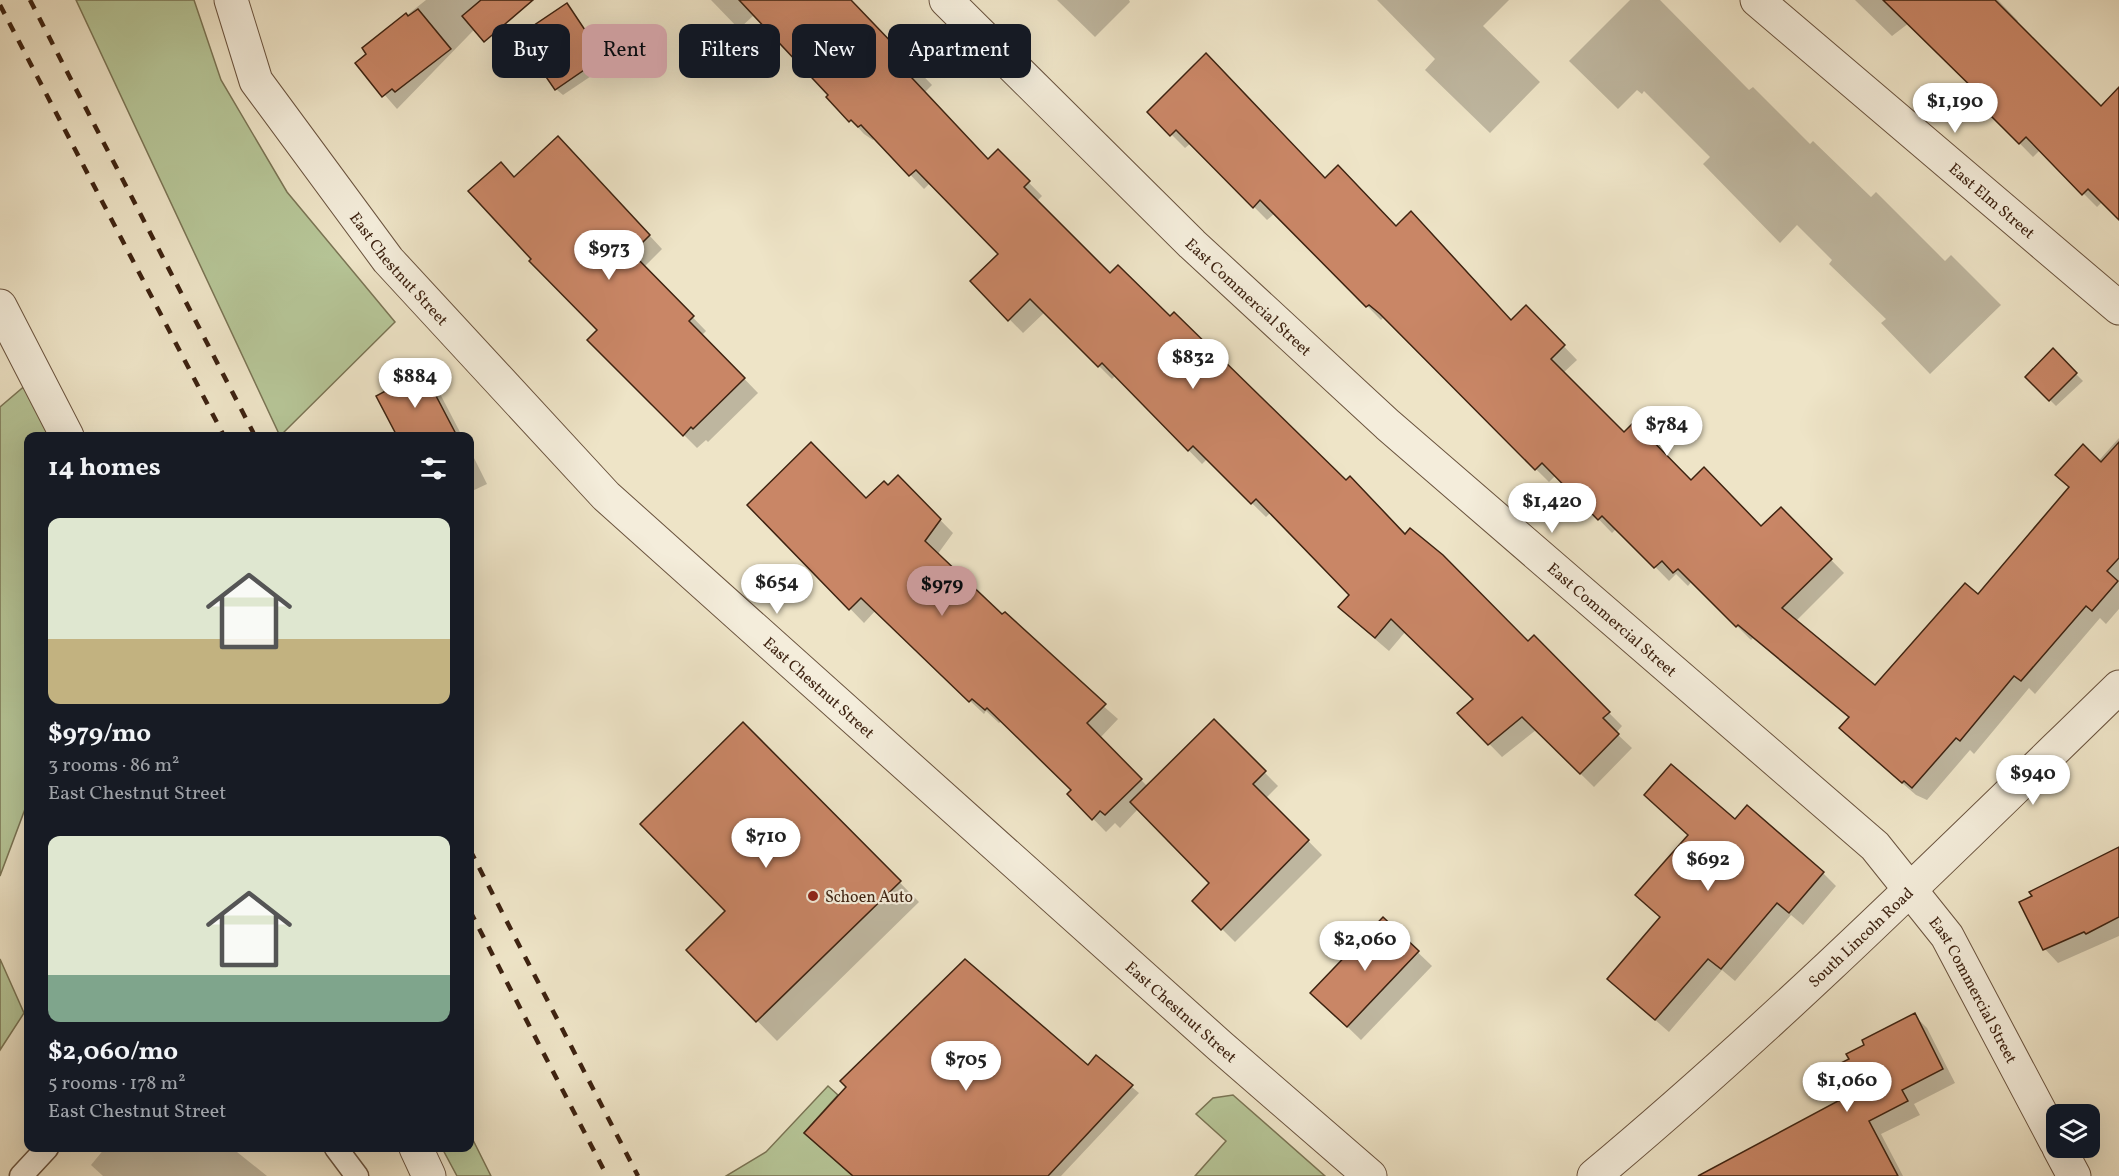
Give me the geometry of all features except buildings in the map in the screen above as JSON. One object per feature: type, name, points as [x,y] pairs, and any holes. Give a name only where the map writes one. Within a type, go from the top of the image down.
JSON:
[{"type":"street","name":"East Chestnut Street","points":[[231,0],[256,81],[388,260],[606,496],[1220,1046],[1370,1176]]},
{"type":"street","name":"East Commercial Street","points":[[946,0],[1192,244],[1388,425],[1875,846],[1912,890],[1953,946],[2046,1123]]},
{"type":"street","name":"East Elm Street","points":[[1757,0],[2119,308]]},
{"type":"street","points":[[0,306],[65,432]]},
{"type":"street","name":"South Lincoln Road","points":[[1594,1176],[1677,1106],[1912,890],[2119,687]]},
{"type":"street","points":[[418,1152],[429,1176]]},
{"type":"street","points":[[2064,1158],[2074,1176]]},
{"type":"lane","points":[[21,1176],[43,1152]]},
{"type":"lane","points":[[339,1152],[357,1176]]},
{"type":"green space","points":[[76,0],[194,0],[221,80],[287,192],[395,322],[284,432],[278,432]]},
{"type":"green space","points":[[27,384],[50,432],[24,432],[24,812],[0,876],[0,407]]},
{"type":"green space","points":[[0,959],[24,1013],[0,1050]]},
{"type":"green space","points":[[828,1086],[838,1095],[804,1133],[853,1176],[726,1176],[766,1152]]},
{"type":"green space","points":[[1233,1095],[1325,1176],[1195,1176],[1226,1141],[1196,1114],[1213,1098]]},
{"type":"green space","points":[[474,1142],[491,1176],[457,1176],[444,1152],[474,1152]]},
{"type":"railway","points":[[30,0],[253,432]]},
{"type":"railway","points":[[0,5],[222,432]]},
{"type":"railway","points":[[474,858],[638,1176]]},
{"type":"railway","points":[[474,919],[607,1176]]},
{"type":"place","name":"Schoen Auto","points":[[813,896]]}]
